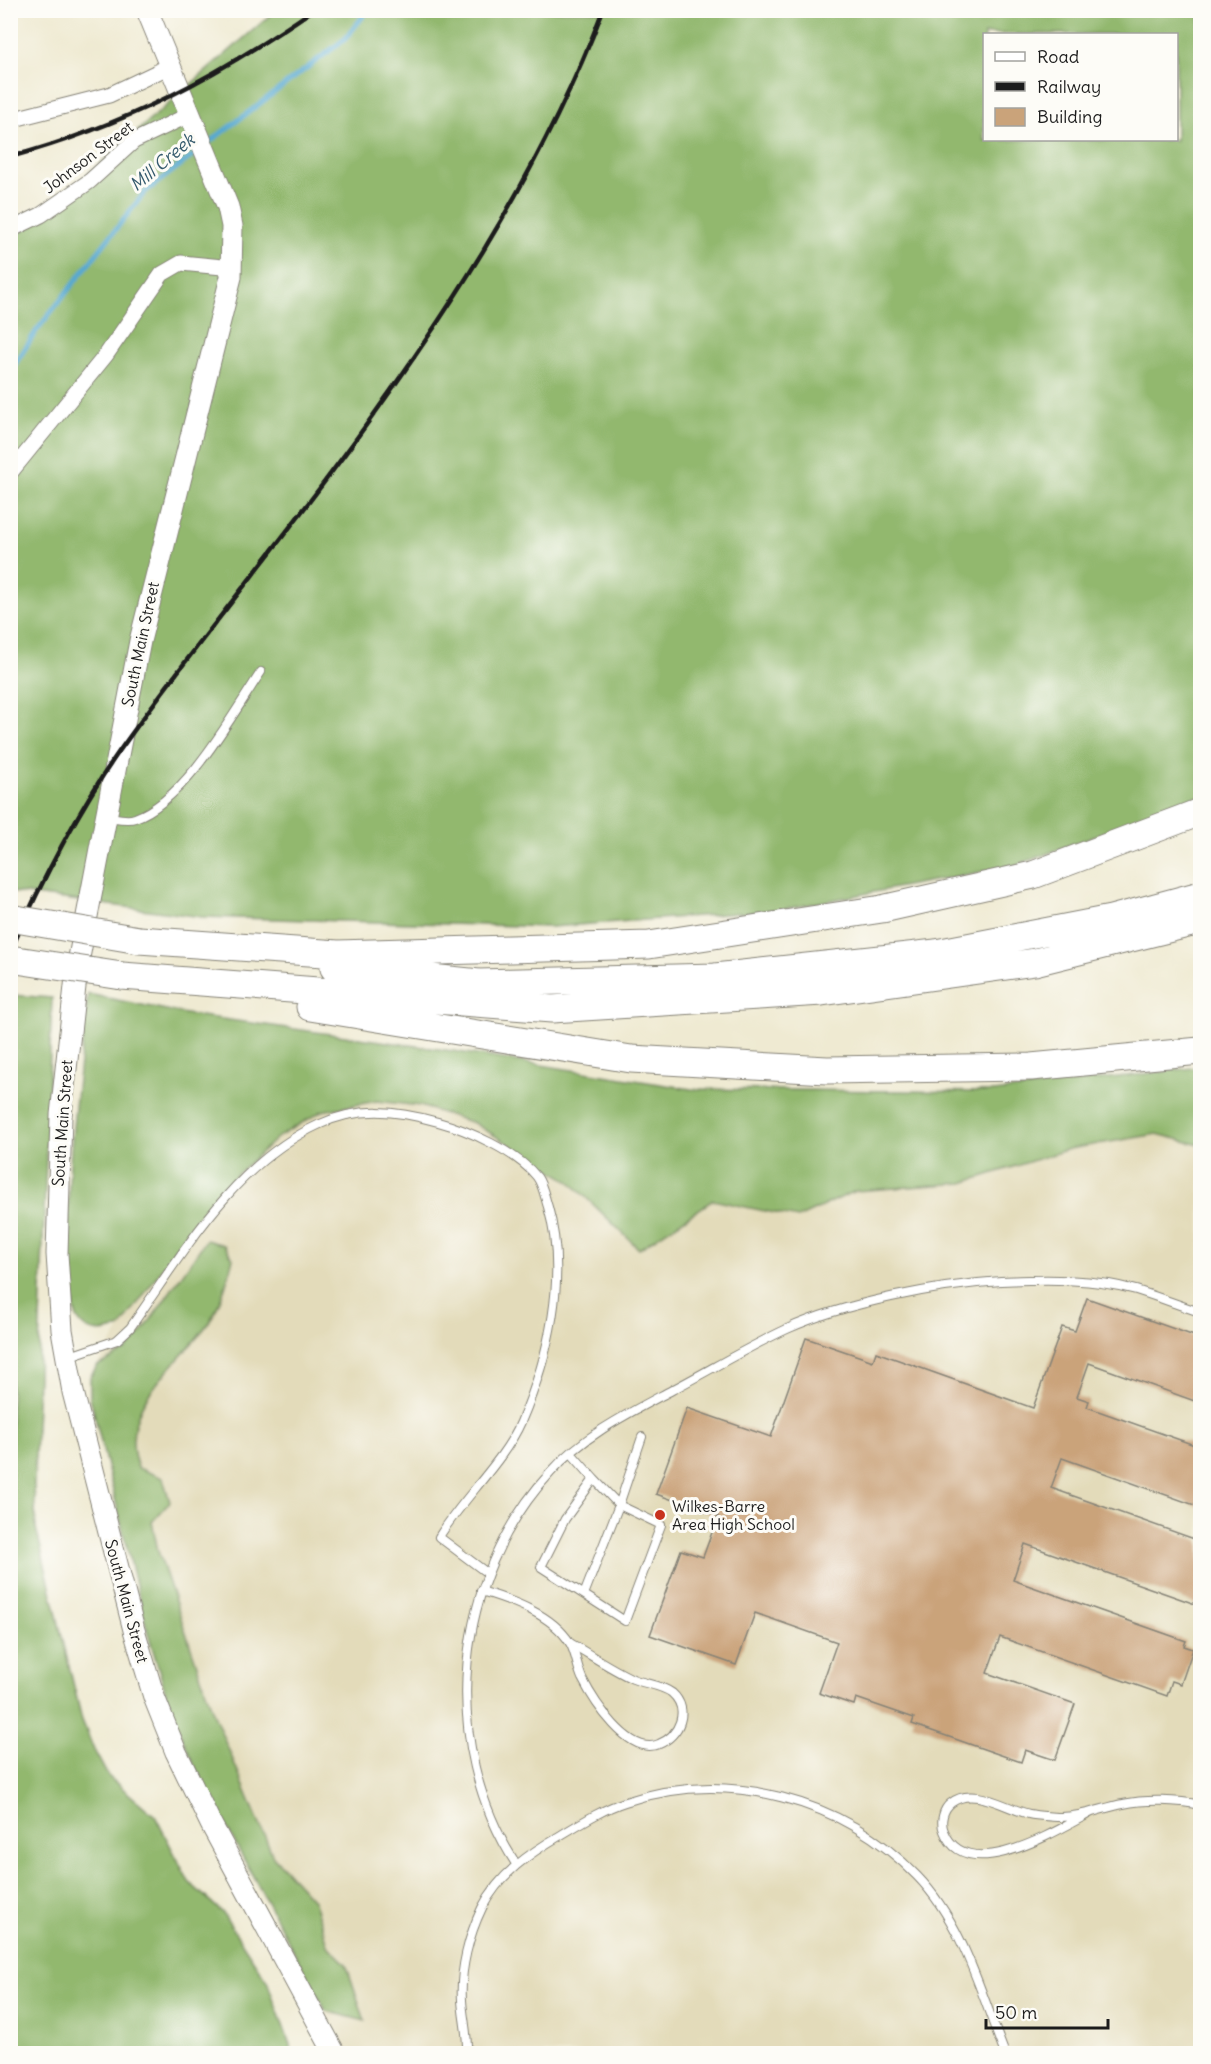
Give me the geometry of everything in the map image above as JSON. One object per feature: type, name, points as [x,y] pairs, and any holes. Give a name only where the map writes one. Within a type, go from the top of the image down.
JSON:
[{"type":"highway","points":[[139,940],[338,954],[649,945],[882,909],[1033,875],[1200,812]]},
{"type":"highway","points":[[10,918],[309,965],[479,983],[715,976],[936,953],[1111,919],[1200,895]]},
{"type":"highway","points":[[128,977],[552,1009],[822,992],[1035,962],[1200,921]]},
{"type":"highway","points":[[10,959],[631,1059],[827,1070],[1031,1067],[1200,1051]]},
{"type":"main road","name":"South Main Street","points":[[147,10],[211,164],[230,217],[233,268],[155,574],[126,708],[77,968],[62,1104],[57,1254],[66,1357],[134,1630],[154,1697],[176,1752],[211,1824],[334,2054]]},
{"type":"street","points":[[10,120],[109,94],[170,66]]},
{"type":"street","name":"Johnson Street","points":[[10,230],[41,214],[90,181],[134,141],[193,123]]},
{"type":"street","points":[[10,473],[106,355],[162,274],[181,263],[233,268]]},
{"type":"lane","points":[[106,817],[133,819],[152,809],[181,784],[204,758],[261,672]]},
{"type":"lane","points":[[66,1357],[117,1340],[130,1328],[205,1222],[237,1185],[271,1153],[318,1125],[349,1114],[379,1110],[414,1115],[447,1124],[491,1143],[537,1178],[551,1217],[556,1263],[554,1304],[547,1342],[520,1423],[439,1537],[487,1573]]},
{"type":"lane","points":[[516,1864],[500,1840],[480,1792],[467,1726],[466,1670],[481,1591],[487,1573],[505,1537],[528,1502],[550,1472],[571,1453],[591,1437],[634,1411],[789,1328],[887,1299],[942,1287],[1002,1281],[1060,1281],[1134,1290],[1200,1312]]},
{"type":"lane","points":[[585,1592],[619,1505],[642,1437]]},
{"type":"lane","points":[[571,1453],[619,1505],[661,1525],[625,1621],[585,1592],[541,1567],[565,1519],[594,1479]]},
{"type":"lane","points":[[481,1591],[519,1602],[549,1622],[570,1643],[635,1680],[670,1692],[678,1700],[681,1712],[680,1728],[669,1740],[655,1746],[640,1745],[608,1720],[581,1675],[570,1643]]},
{"type":"lane","points":[[467,2054],[468,2035],[462,1999],[470,1937],[483,1906],[516,1864],[580,1823],[624,1802],[665,1792],[712,1788],[753,1790],[801,1802],[844,1820],[882,1846],[918,1876],[945,1911],[1005,2054]]},
{"type":"lane","points":[[1092,1812],[1027,1845],[1000,1854],[978,1856],[959,1851],[947,1840],[942,1827],[943,1814],[951,1803],[966,1796],[982,1798],[1031,1815],[1061,1817],[1126,1803],[1162,1802],[1200,1805]]},
{"type":"shaded area","name":"Wilkes-Barre Area High School","points":[[377,1101],[420,1106],[474,1123],[568,1180],[639,1249],[713,1200],[798,1217],[855,1191],[963,1183],[1069,1149],[1158,1134],[1200,1145],[1200,2053],[348,2053],[201,1780],[172,1714],[148,1633],[90,1397],[89,1385],[90,1377],[121,1327],[198,1218],[233,1178],[278,1137],[322,1111]]},
{"type":"green space","points":[[275,11],[1200,11],[1200,796],[1017,865],[779,910],[551,927],[202,917],[11,892],[10,242]]},
{"type":"green space","points":[[88,994],[186,1014],[453,1051],[691,1089],[994,1092],[1200,1067],[1200,1145],[1157,1134],[1069,1149],[963,1183],[855,1191],[798,1218],[713,1200],[639,1249],[568,1180],[474,1123],[420,1106],[377,1101],[322,1111],[278,1137],[233,1178],[198,1218],[121,1327],[97,1332],[81,1324],[75,1313],[72,1295],[68,1203],[72,1133]]},
{"type":"green space","points":[[11,995],[52,998],[34,1485],[36,1528],[82,1720],[108,1776],[155,1816],[189,1882],[222,1912],[267,1981],[293,2053],[11,2053]]},
{"type":"green space","points":[[206,1240],[224,1245],[233,1258],[224,1290],[211,1319],[154,1387],[143,1405],[135,1424],[133,1445],[138,1468],[163,1478],[170,1502],[152,1522],[158,1551],[213,1712],[273,1856],[313,1900],[329,1947],[346,1964],[365,2021],[326,2011],[201,1780],[172,1714],[148,1633],[90,1397],[90,1377],[97,1366],[125,1351],[143,1331]]},
{"type":"building","points":[[1087,1298],[1200,1338],[1200,1403],[1089,1363],[1077,1397],[1089,1401],[1087,1407],[1200,1447],[1200,1507],[1062,1458],[1051,1488],[1200,1541],[1200,1598],[1198,1605],[1025,1544],[1013,1580],[1186,1641],[1184,1646],[1193,1649],[1181,1684],[1172,1681],[1167,1696],[1000,1637],[987,1673],[1075,1704],[1055,1760],[1025,1750],[1021,1762],[912,1724],[914,1718],[856,1698],[854,1705],[819,1693],[837,1642],[755,1613],[736,1665],[650,1635],[681,1550],[703,1557],[718,1516],[656,1494],[687,1408],[771,1437],[806,1338],[873,1361],[876,1352],[1033,1408],[1062,1327],[1075,1331]]},
{"type":"waterway","name":"Mill Creek","points":[[208,143],[345,39],[368,10]]},
{"type":"waterway","name":"Mill Creek","points":[[10,372],[37,330],[145,192],[199,151]]},
{"type":"railway","points":[[10,157],[92,130],[168,97],[241,57],[313,10]]},
{"type":"railway","points":[[10,952],[60,848],[120,750],[371,418],[447,308],[483,251],[548,134],[603,10]]},
{"type":"place","name":"Wilkes-Barre Area High School","points":[[660,1515]]}]
